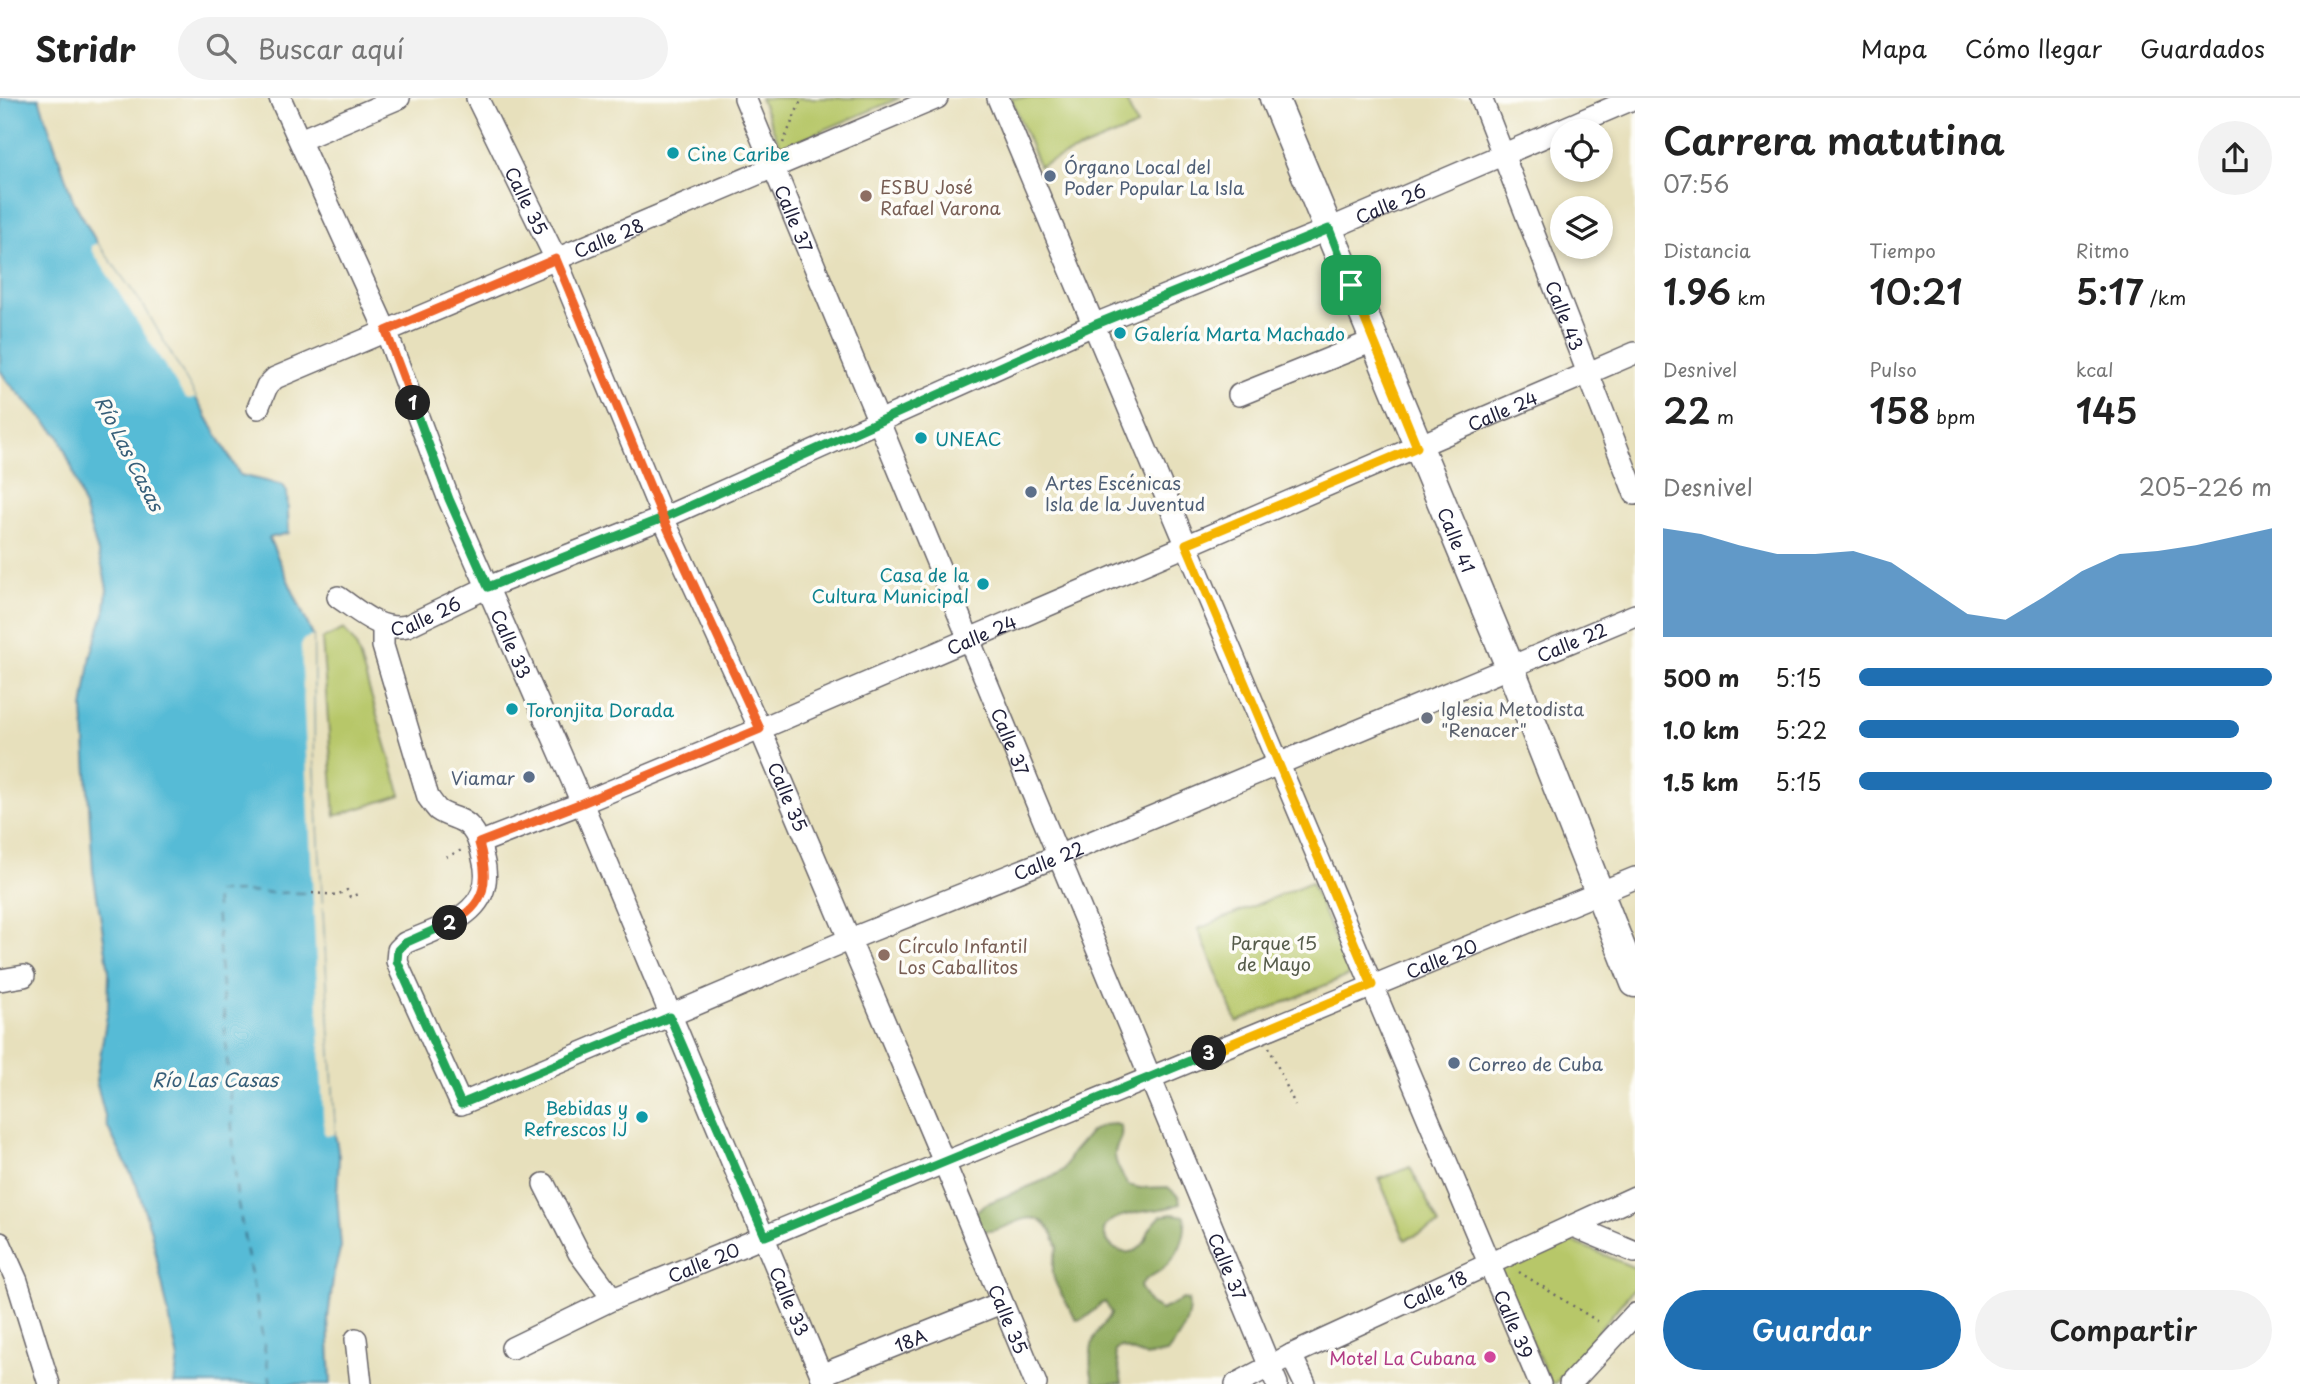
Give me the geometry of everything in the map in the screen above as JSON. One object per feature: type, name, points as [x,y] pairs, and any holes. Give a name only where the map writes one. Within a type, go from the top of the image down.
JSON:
[{"type":"main road","name":"Calle 41","points":[[1274,98],[1510,667],[1635,983]]},
{"type":"street","name":"Calle 33","points":[[280,98],[386,331],[449,499],[582,803],[823,1380]]},
{"type":"street","points":[[300,140],[399,98]]},
{"type":"street","name":"Calle 35","points":[[477,98],[556,259],[663,518],[760,729],[1036,1384]]},
{"type":"street","name":"Calle 37","points":[[745,98],[1273,1375]]},
{"type":"street","name":"Calle 28","points":[[258,408],[267,386],[275,378],[937,98]]},
{"type":"street","name":"Calle 39","points":[[998,98],[1372,985],[1494,1262],[1540,1384]]},
{"type":"street","name":"Calle 43","points":[[1481,98],[1635,494]]},
{"type":"street","name":"Calle 26","points":[[338,597],[383,625],[398,628],[407,626],[488,587],[663,518],[1094,325],[1329,229],[1635,98]]},
{"type":"street","points":[[1239,395],[1373,341]]},
{"type":"street","name":"Calle 24","points":[[479,843],[760,729],[1635,353]]},
{"type":"street","name":"Calle 22","points":[[479,843],[485,864],[486,884],[478,901],[464,916],[405,943],[398,950],[397,961],[461,1104],[848,940],[1058,856],[1635,615]]},
{"type":"street","points":[[383,625],[383,646],[428,797],[438,810],[463,820],[473,830],[479,843]]},
{"type":"street","name":"Calle 20","points":[[512,1348],[613,1299],[1635,877]]},
{"type":"street","points":[[0,980],[24,976]]},
{"type":"street","points":[[544,1184],[579,1253],[613,1299]]},
{"type":"street","name":"Calle 18","points":[[1236,1384],[1273,1375],[1291,1355],[1635,1197]]},
{"type":"street","points":[[1573,1226],[1635,1252]]},
{"type":"street","points":[[0,1243],[9,1285],[49,1384]]},
{"type":"street","name":"18A","points":[[823,1380],[1001,1303]]},
{"type":"street","points":[[1570,1384],[1635,1314]]},
{"type":"street","points":[[356,1339],[361,1384]]},
{"type":"street","points":[[1291,1355],[1305,1384]]},
{"type":"path","points":[[773,167],[802,98]]},
{"type":"path","points":[[312,893],[337,895],[347,890],[350,897],[359,894]]},
{"type":"path","points":[[1262,1031],[1295,1104]]},
{"type":"path","points":[[1494,1262],[1617,1333]]},
{"type":"green space","points":[[760,98],[900,98],[781,148]]},
{"type":"green space","points":[[1011,98],[1125,98],[1137,126],[1039,166]]},
{"type":"green space","points":[[344,629],[356,645],[401,795],[335,816],[322,639]]},
{"type":"green space","name":"Parque 15 de Mayo","points":[[1311,882],[1350,975],[1237,1022],[1198,929]]},
{"type":"green space","points":[[1103,1125],[1121,1126],[1121,1132],[1115,1157],[1128,1185],[1140,1188],[1168,1187],[1179,1197],[1180,1203],[1116,1218],[1108,1223],[1104,1230],[1105,1238],[1118,1250],[1134,1251],[1143,1244],[1151,1227],[1161,1216],[1185,1216],[1184,1232],[1177,1253],[1140,1287],[1150,1304],[1161,1310],[1183,1299],[1188,1300],[1189,1307],[1184,1328],[1167,1353],[1145,1356],[1120,1347],[1115,1351],[1122,1383],[1098,1384],[1093,1381],[1091,1349],[1098,1331],[1111,1313],[1105,1302],[1085,1318],[1076,1320],[1056,1285],[1053,1269],[1058,1247],[1049,1228],[1038,1219],[1027,1219],[991,1231],[978,1229],[966,1219],[986,1204],[1063,1170],[1072,1153],[1091,1131]]},
{"type":"green space","points":[[1410,1167],[1439,1225],[1405,1240],[1379,1179]]},
{"type":"green space","points":[[1562,1237],[1635,1268],[1635,1287],[1555,1384],[1551,1384],[1499,1269]]},
{"type":"water","name":"Río Las Casas","points":[[0,98],[39,98],[73,200],[97,243],[145,309],[240,475],[283,485],[287,492],[289,533],[269,538],[313,636],[314,762],[335,1134],[339,1156],[337,1195],[341,1247],[334,1272],[328,1318],[331,1384],[174,1384],[178,1359],[151,1231],[136,1184],[108,1128],[96,1081],[108,1009],[109,971],[93,871],[83,709],[91,655],[105,610],[107,589],[72,468],[59,436],[7,381],[0,370]]},
{"type":"pier","points":[[97,243],[145,309],[196,398],[185,398],[92,250],[92,246]]},
{"type":"pier","points":[[313,636],[314,762],[335,1134],[327,1136],[324,1134],[301,645],[304,639]]},
{"type":"ferry route","points":[[271,1384],[237,1198],[215,892],[312,893]]},
{"type":"place","name":"Cine Caribe","points":[[673,153]]},
{"type":"place","name":"Órgano Local del Poder Popular La Isla","points":[[1050,176]]},
{"type":"place","name":"ESBU José Rafael Varona","points":[[866,196]]},
{"type":"place","name":"Galería Marta Machado","points":[[1120,333]]},
{"type":"place","name":"UNEAC","points":[[921,438]]},
{"type":"place","name":"Artes Escénicas Isla de la Juventud","points":[[1031,492]]},
{"type":"place","name":"Casa de la Cultura Municipal","points":[[983,584]]},
{"type":"place","name":"Toronjita Dorada","points":[[512,709]]},
{"type":"place","name":"Iglesia Metodista \"Renacer\"","points":[[1427,718]]},
{"type":"place","name":"Viamar","points":[[529,777]]},
{"type":"place","name":"Círculo Infantil Los Caballitos","points":[[884,955]]},
{"type":"place","name":"Correo de Cuba","points":[[1454,1063]]},
{"type":"place","name":"Bebidas y Refrescos IJ","points":[[642,1117]]},
{"type":"place","name":"Motel La Cubana","points":[[1490,1357]]},
{"type":"route","points":[[1351,285],[1329,229],[1094,325],[663,518],[488,587],[449,499],[386,331],[556,259],[663,518],[760,729],[479,843],[485,864],[486,884],[478,901],[464,916],[405,943],[398,950],[397,961],[461,1104],[670,1017],[765,1236],[1372,985],[1186,544],[1417,447],[1351,285]]}]
